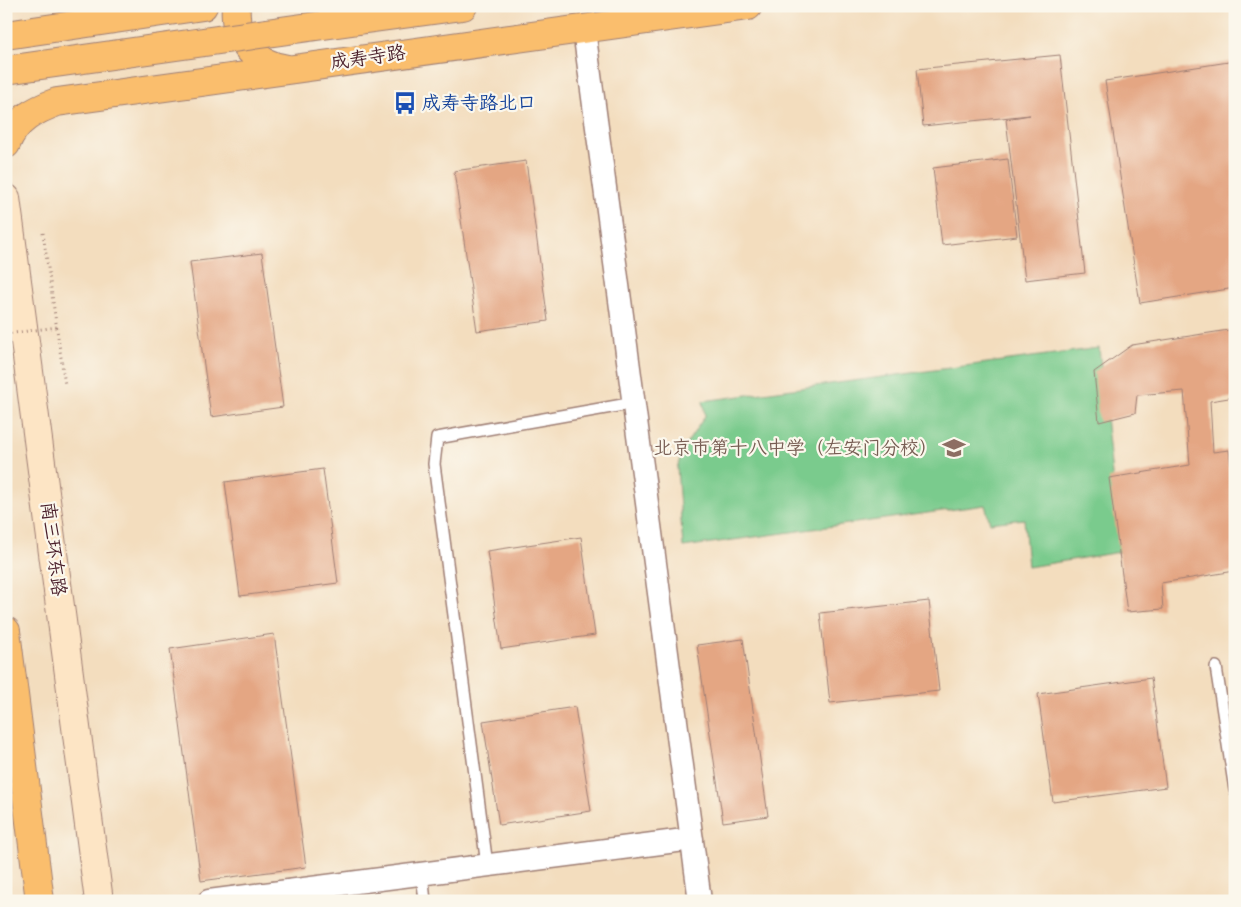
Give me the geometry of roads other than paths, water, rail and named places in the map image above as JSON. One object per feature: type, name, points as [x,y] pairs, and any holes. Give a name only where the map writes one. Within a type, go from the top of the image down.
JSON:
[{"type":"main road","points":[[6,35],[203,6]]},
{"type":"main road","points":[[236,6],[236,22],[246,46],[266,63],[292,69]]},
{"type":"main road","points":[[6,70],[464,6]]},
{"type":"main road","name":"成寿寺路","points":[[6,144],[16,125],[26,116],[57,102],[748,6]]},
{"type":"main road","points":[[6,631],[40,901]]},
{"type":"street","points":[[584,30],[700,901]]},
{"type":"street","name":"南三环东路","points":[[6,198],[99,901]]},
{"type":"street","points":[[209,901],[692,839]]},
{"type":"lane","points":[[487,865],[434,464],[437,438],[634,403]]},
{"type":"lane","points":[[1216,667],[1235,790]]},
{"type":"lane","points":[[422,874],[425,901]]},
{"type":"place","name":"成寿寺路北口","points":[[405,103]]},
{"type":"place","name":"北京市第十八中学（左安门分校）","points":[[954,448]]}]
